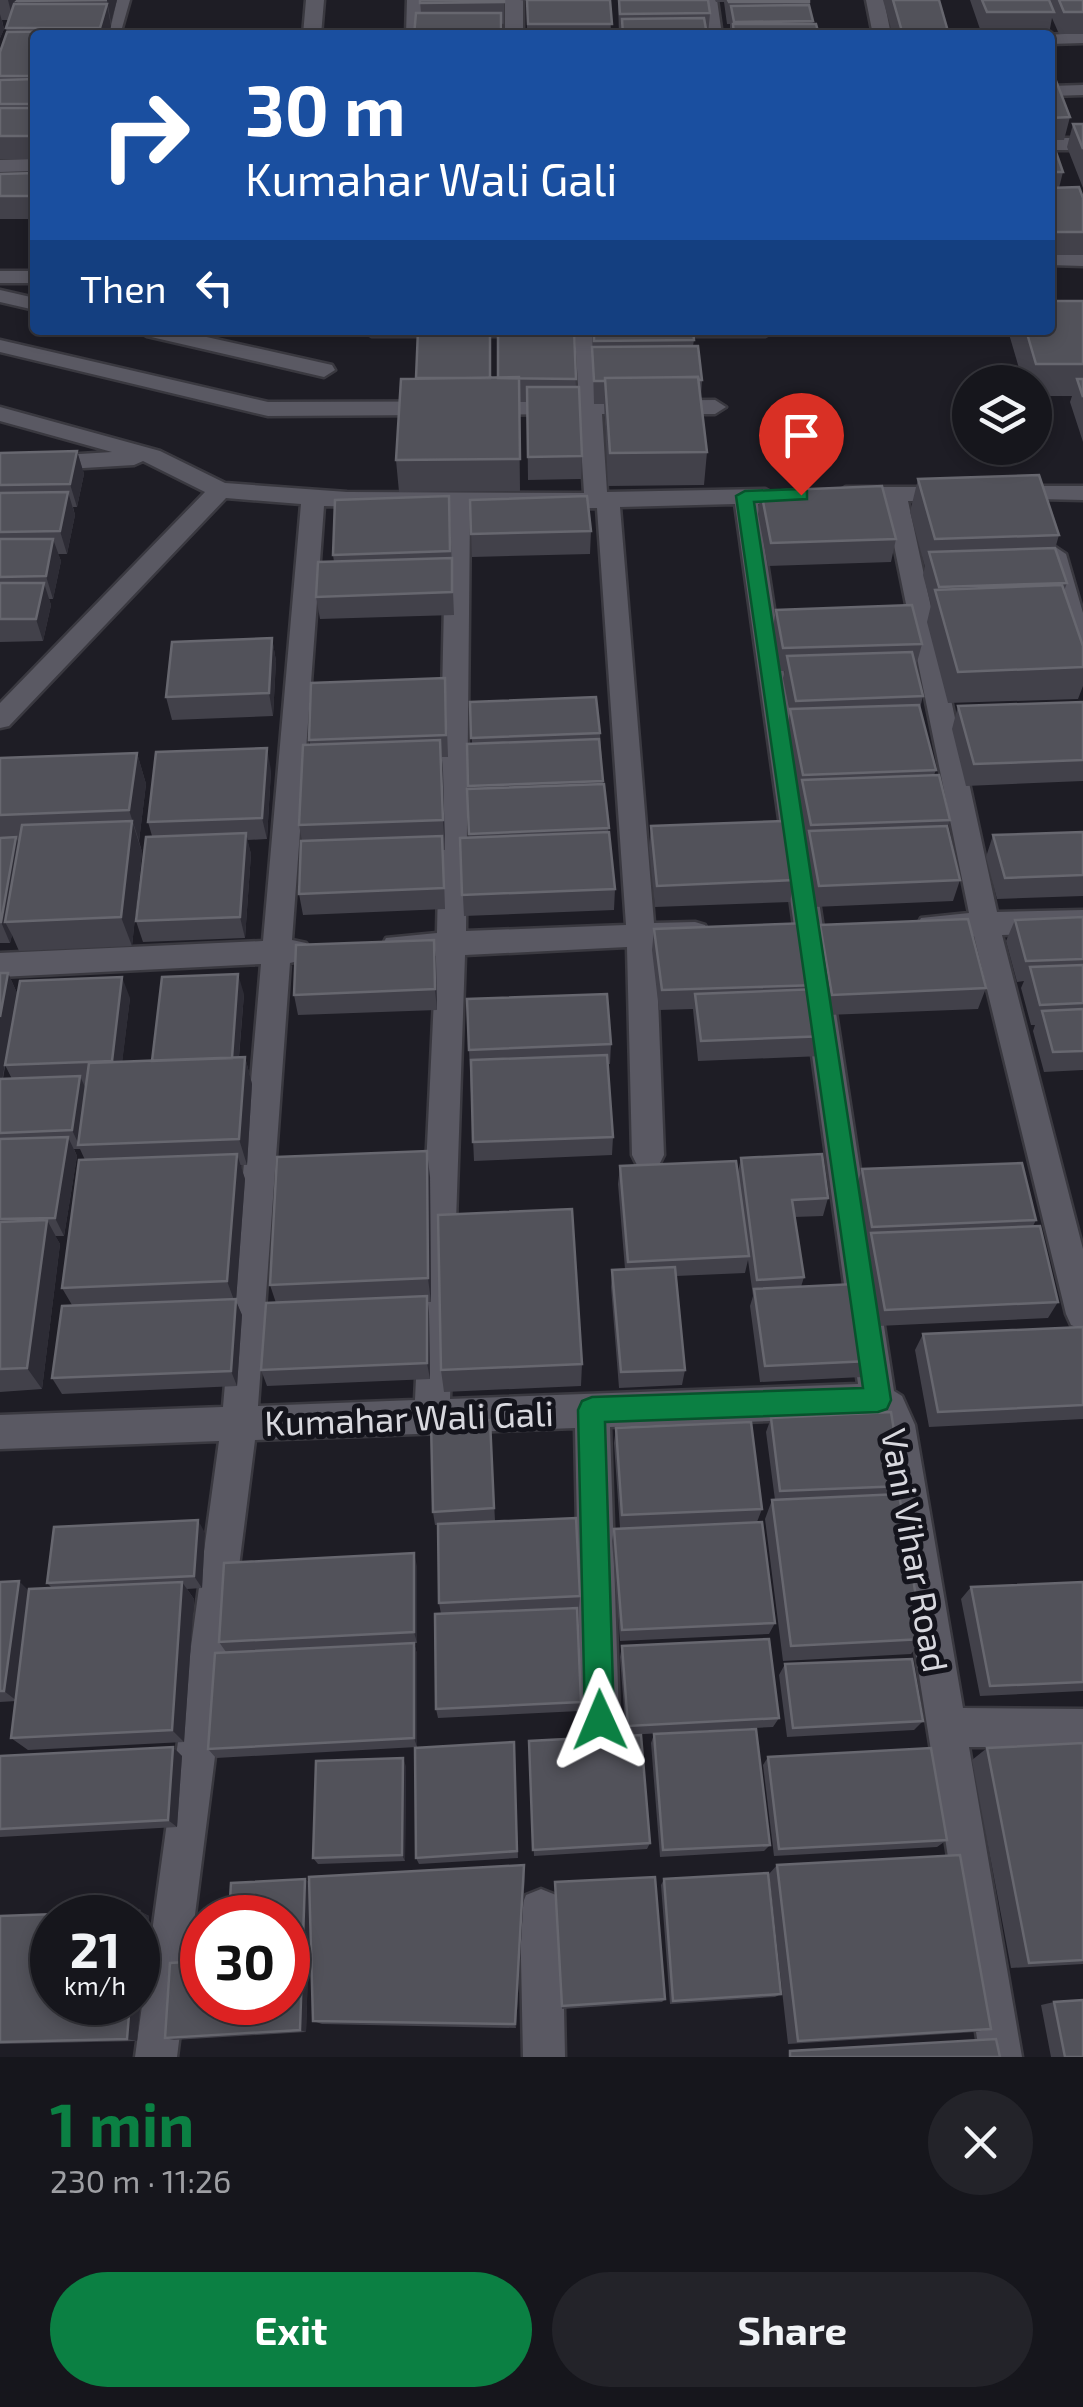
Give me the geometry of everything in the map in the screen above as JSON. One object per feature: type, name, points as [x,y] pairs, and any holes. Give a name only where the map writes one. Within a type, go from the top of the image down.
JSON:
[{"type":"street","points":[[112,30],[121,0]]},
{"type":"street","points":[[312,30],[315,0]]},
{"type":"street","points":[[415,30],[416,0]]},
{"type":"street","points":[[514,0],[514,30]]},
{"type":"street","points":[[708,0],[712,30]]},
{"type":"street","points":[[874,0],[881,30]]},
{"type":"street","points":[[1055,39],[1083,38]]},
{"type":"street","points":[[1055,90],[1083,90]]},
{"type":"street","points":[[1055,144],[1083,144]]},
{"type":"street","points":[[0,166],[30,166]]},
{"type":"street","points":[[1055,260],[1083,260]]},
{"type":"street","points":[[0,277],[30,277]]},
{"type":"street","points":[[0,296],[30,303]]},
{"type":"street","points":[[169,335],[324,370]]},
{"type":"street","points":[[585,335],[588,406],[602,500],[641,934],[648,1156]]},
{"type":"street","points":[[0,346],[268,409],[715,407]]},
{"type":"street","points":[[0,414],[152,456],[220,490],[314,498],[458,501],[782,495]]},
{"type":"street","points":[[0,466],[152,456]]},
{"type":"street","points":[[0,719],[220,490]]},
{"type":"street","points":[[820,494],[896,494],[1042,511],[1083,493]]},
{"type":"street","points":[[896,494],[985,924],[1083,1314]]},
{"type":"street","name":"Vani Vihar Road","points":[[745,496],[798,930],[878,1400],[890,1408],[896,1425],[1001,2057]]},
{"type":"street","points":[[156,2057],[238,1424],[314,498]]},
{"type":"street","points":[[432,1416],[451,943],[458,501]]},
{"type":"street","points":[[1042,511],[1083,656]]},
{"type":"street","points":[[906,927],[1083,922]]},
{"type":"street","points":[[798,930],[847,929]]},
{"type":"street","points":[[374,947],[715,932]]},
{"type":"street","points":[[0,965],[316,950]]},
{"type":"street","name":"Kumahar Wali Gali","points":[[0,1432],[878,1400]]},
{"type":"street","points":[[592,1410],[600,1720]]},
{"type":"street","points":[[948,1727],[1083,1728]]},
{"type":"street","points":[[541,1910],[544,2057]]},
{"type":"building","points":[[504,0],[504,2],[420,3]]},
{"type":"building","points":[[527,0],[610,0],[612,24],[528,24]]},
{"type":"building","points":[[619,0],[708,0],[710,13],[620,14]]},
{"type":"building","points":[[809,0],[809,2],[729,2]]},
{"type":"building","points":[[893,0],[939,0],[948,30],[902,30]]},
{"type":"building","points":[[982,0],[1049,0],[1054,12],[987,12]]},
{"type":"building","points":[[1059,0],[1083,0],[1083,12],[1064,12]]},
{"type":"building","points":[[14,4],[107,4],[100,28],[6,28]]},
{"type":"building","points":[[809,5],[813,21],[734,22],[731,6]]},
{"type":"building","points":[[416,13],[501,13],[501,30],[414,30]]},
{"type":"building","points":[[704,18],[706,30],[623,30],[622,19]]},
{"type":"building","points":[[733,24],[816,24],[818,30],[734,30]]},
{"type":"building","points":[[7,32],[30,32],[30,76],[0,76],[0,52]]},
{"type":"building","points":[[1055,78],[1070,117],[1055,118]]},
{"type":"building","points":[[30,79],[30,104],[0,104],[0,80]]},
{"type":"building","points":[[0,108],[30,108],[30,136],[0,136]]},
{"type":"building","points":[[1073,124],[1083,124],[1083,149]]},
{"type":"building","points":[[1055,149],[1063,172],[1055,172]]},
{"type":"building","points":[[30,173],[30,196],[0,196],[0,174]]},
{"type":"building","points":[[1079,187],[1083,198],[1083,232],[1055,232],[1055,188]]},
{"type":"building","points":[[1055,301],[1083,301],[1083,364],[1036,364],[1027,335],[1055,335]]},
{"type":"building","points":[[418,335],[490,335],[490,378],[416,378]]},
{"type":"building","points":[[498,335],[574,335],[576,379],[498,378]]},
{"type":"building","points":[[594,335],[694,335],[694,340],[594,341]]},
{"type":"building","points":[[698,346],[702,380],[698,377],[594,381],[592,347]]},
{"type":"building","points":[[519,377],[520,459],[396,460],[401,379]]},
{"type":"building","points":[[698,377],[707,452],[610,453],[605,378]]},
{"type":"building","points":[[527,387],[579,387],[582,456],[528,457]]},
{"type":"building","points":[[77,451],[70,484],[0,485],[0,453]]},
{"type":"building","points":[[1039,475],[1059,535],[935,539],[918,479]]},
{"type":"building","points":[[882,486],[896,539],[771,543],[761,491]]},
{"type":"building","points":[[68,492],[60,531],[0,532],[0,493]]},
{"type":"building","points":[[449,496],[450,551],[333,555],[335,500]]},
{"type":"building","points":[[587,496],[591,531],[471,534],[470,500]]},
{"type":"building","points":[[0,539],[53,539],[46,576],[0,577]]},
{"type":"building","points":[[1055,548],[1067,583],[939,587],[929,552]]},
{"type":"building","points":[[452,558],[452,592],[316,597],[318,562]]},
{"type":"building","points":[[0,583],[44,583],[36,619],[0,619]]},
{"type":"building","points":[[1062,585],[1083,646],[1083,667],[958,672],[935,590]]},
{"type":"building","points":[[912,605],[922,644],[783,648],[776,610]]},
{"type":"building","points":[[272,638],[269,693],[166,697],[172,642]]},
{"type":"building","points":[[912,652],[923,696],[796,701],[787,656]]},
{"type":"building","points":[[445,678],[446,735],[309,740],[311,683]]},
{"type":"building","points":[[596,697],[600,733],[471,738],[470,702]]},
{"type":"building","points":[[1083,702],[1083,760],[974,764],[958,706]]},
{"type":"building","points":[[919,705],[936,770],[803,775],[790,709]]},
{"type":"building","points":[[599,739],[603,781],[468,786],[467,744]]},
{"type":"building","points":[[440,740],[443,820],[299,825],[303,745]]},
{"type":"building","points":[[267,748],[262,818],[148,822],[156,752]]},
{"type":"building","points":[[137,753],[129,810],[0,815],[0,758]]},
{"type":"building","points":[[939,775],[950,820],[811,825],[802,780]]},
{"type":"building","points":[[604,784],[609,828],[469,834],[467,789]]},
{"type":"building","points":[[132,821],[121,917],[5,922],[22,825]]},
{"type":"building","points":[[784,821],[794,880],[657,886],[651,826]]},
{"type":"building","points":[[947,826],[960,880],[819,886],[809,831]]},
{"type":"building","points":[[609,832],[615,889],[462,895],[460,838]]},
{"type":"building","points":[[1083,832],[1083,875],[1005,878],[993,835]]},
{"type":"building","points":[[246,833],[240,917],[136,921],[146,837]]},
{"type":"building","points":[[442,836],[444,888],[299,894],[301,841]]},
{"type":"building","points":[[16,837],[1,922],[0,922],[0,838]]},
{"type":"building","points":[[1083,917],[1083,959],[1026,961],[1015,920]]},
{"type":"building","points":[[968,919],[986,988],[832,995],[820,925]]},
{"type":"building","points":[[808,923],[819,985],[662,990],[654,929]]},
{"type":"building","points":[[434,940],[435,989],[294,995],[296,945]]},
{"type":"building","points":[[1083,965],[1083,1003],[1040,1005],[1030,967]]},
{"type":"building","points":[[0,973],[8,973],[0,1017]]},
{"type":"building","points":[[238,974],[232,1058],[152,1061],[162,977]]},
{"type":"building","points":[[122,977],[112,1061],[5,1065],[20,981]]},
{"type":"building","points":[[818,989],[827,1036],[701,1041],[695,994]]},
{"type":"building","points":[[607,994],[611,1044],[469,1050],[467,999]]},
{"type":"building","points":[[1083,1009],[1083,1051],[1053,1052],[1042,1011]]},
{"type":"building","points":[[607,1055],[613,1137],[473,1142],[471,1060]]},
{"type":"building","points":[[245,1057],[239,1139],[78,1145],[89,1063]]},
{"type":"building","points":[[80,1076],[72,1130],[0,1133],[0,1079]]},
{"type":"building","points":[[68,1137],[55,1218],[0,1219],[0,1139]]},
{"type":"building","points":[[427,1151],[428,1278],[270,1285],[277,1157]]},
{"type":"building","points":[[237,1154],[227,1281],[62,1288],[79,1160]]},
{"type":"building","points":[[822,1154],[828,1198],[792,1200],[804,1277],[757,1280],[741,1158]]},
{"type":"building","points":[[736,1161],[749,1256],[628,1262],[620,1166]]},
{"type":"building","points":[[1022,1163],[1036,1220],[872,1227],[862,1169]]},
{"type":"building","points":[[572,1209],[582,1364],[441,1370],[438,1215]]},
{"type":"building","points":[[47,1220],[27,1368],[0,1369],[0,1222]]},
{"type":"building","points":[[1040,1226],[1058,1302],[885,1310],[871,1233]]},
{"type":"building","points":[[675,1267],[685,1370],[621,1372],[612,1270]]},
{"type":"building","points":[[855,1284],[869,1361],[765,1366],[754,1289]]},
{"type":"building","points":[[427,1296],[427,1363],[261,1370],[266,1303]]},
{"type":"building","points":[[236,1299],[231,1371],[52,1378],[62,1306]]},
{"type":"building","points":[[1083,1327],[1083,1405],[938,1412],[923,1334]]},
{"type":"building","points":[[891,1412],[903,1486],[780,1491],[771,1418]]},
{"type":"building","points":[[490,1420],[494,1508],[433,1512],[431,1423]]},
{"type":"building","points":[[751,1422],[762,1509],[622,1515],[616,1428]]},
{"type":"building","points":[[899,1494],[923,1639],[791,1646],[772,1500]]},
{"type":"building","points":[[576,1518],[580,1596],[439,1603],[438,1524]]},
{"type":"building","points":[[198,1520],[194,1576],[47,1583],[54,1527]]},
{"type":"building","points":[[762,1522],[775,1623],[622,1630],[614,1529]]},
{"type":"building","points":[[414,1553],[414,1632],[219,1642],[224,1563]]},
{"type":"building","points":[[19,1581],[4,1691],[0,1691],[0,1582]]},
{"type":"building","points":[[182,1582],[172,1730],[11,1738],[29,1589]]},
{"type":"building","points":[[1083,1582],[1083,1682],[990,1686],[971,1587]]},
{"type":"building","points":[[577,1608],[581,1702],[436,1709],[435,1614]]},
{"type":"building","points":[[769,1639],[779,1718],[628,1726],[622,1646]]},
{"type":"building","points":[[414,1643],[414,1738],[208,1749],[215,1653]]},
{"type":"building","points":[[912,1659],[923,1721],[793,1728],[785,1664]]},
{"type":"building","points":[[756,1729],[770,1845],[663,1850],[654,1734]]},
{"type":"building","points":[[641,1735],[650,1843],[533,1850],[529,1741]]},
{"type":"building","points":[[514,1742],[517,1851],[416,1858],[415,1748]]},
{"type":"building","points":[[1083,1743],[1083,1960],[1029,1963],[987,1748]]},
{"type":"building","points":[[173,1747],[168,1820],[0,1829],[0,1756]]},
{"type":"building","points":[[931,1748],[947,1840],[779,1849],[768,1757]]},
{"type":"building","points":[[403,1758],[402,1855],[313,1858],[316,1761]]},
{"type":"building","points":[[960,1855],[991,2029],[798,2041],[777,1865]]},
{"type":"building","points":[[524,1865],[515,2024],[313,2021],[309,1877]]},
{"type":"building","points":[[768,1873],[781,1994],[673,2001],[664,1879]]},
{"type":"building","points":[[655,1877],[665,1999],[562,2006],[555,1882]]},
{"type":"building","points":[[305,1879],[304,1895],[230,1895],[231,1883]]},
{"type":"building","points":[[30,1915],[30,2025],[128,2025],[127,2039],[0,2042],[0,1916]]},
{"type":"building","points":[[180,1962],[180,2025],[300,2025],[300,2030],[165,2038],[170,1963]]},
{"type":"building","points":[[1083,2000],[1083,2057],[1065,2057],[1054,2002]]},
{"type":"building","points":[[996,2039],[1000,2057],[790,2057],[790,2051]]},
{"type":"route","points":[[600,1720],[592,1410],[878,1400],[745,496],[801,495]]}]
